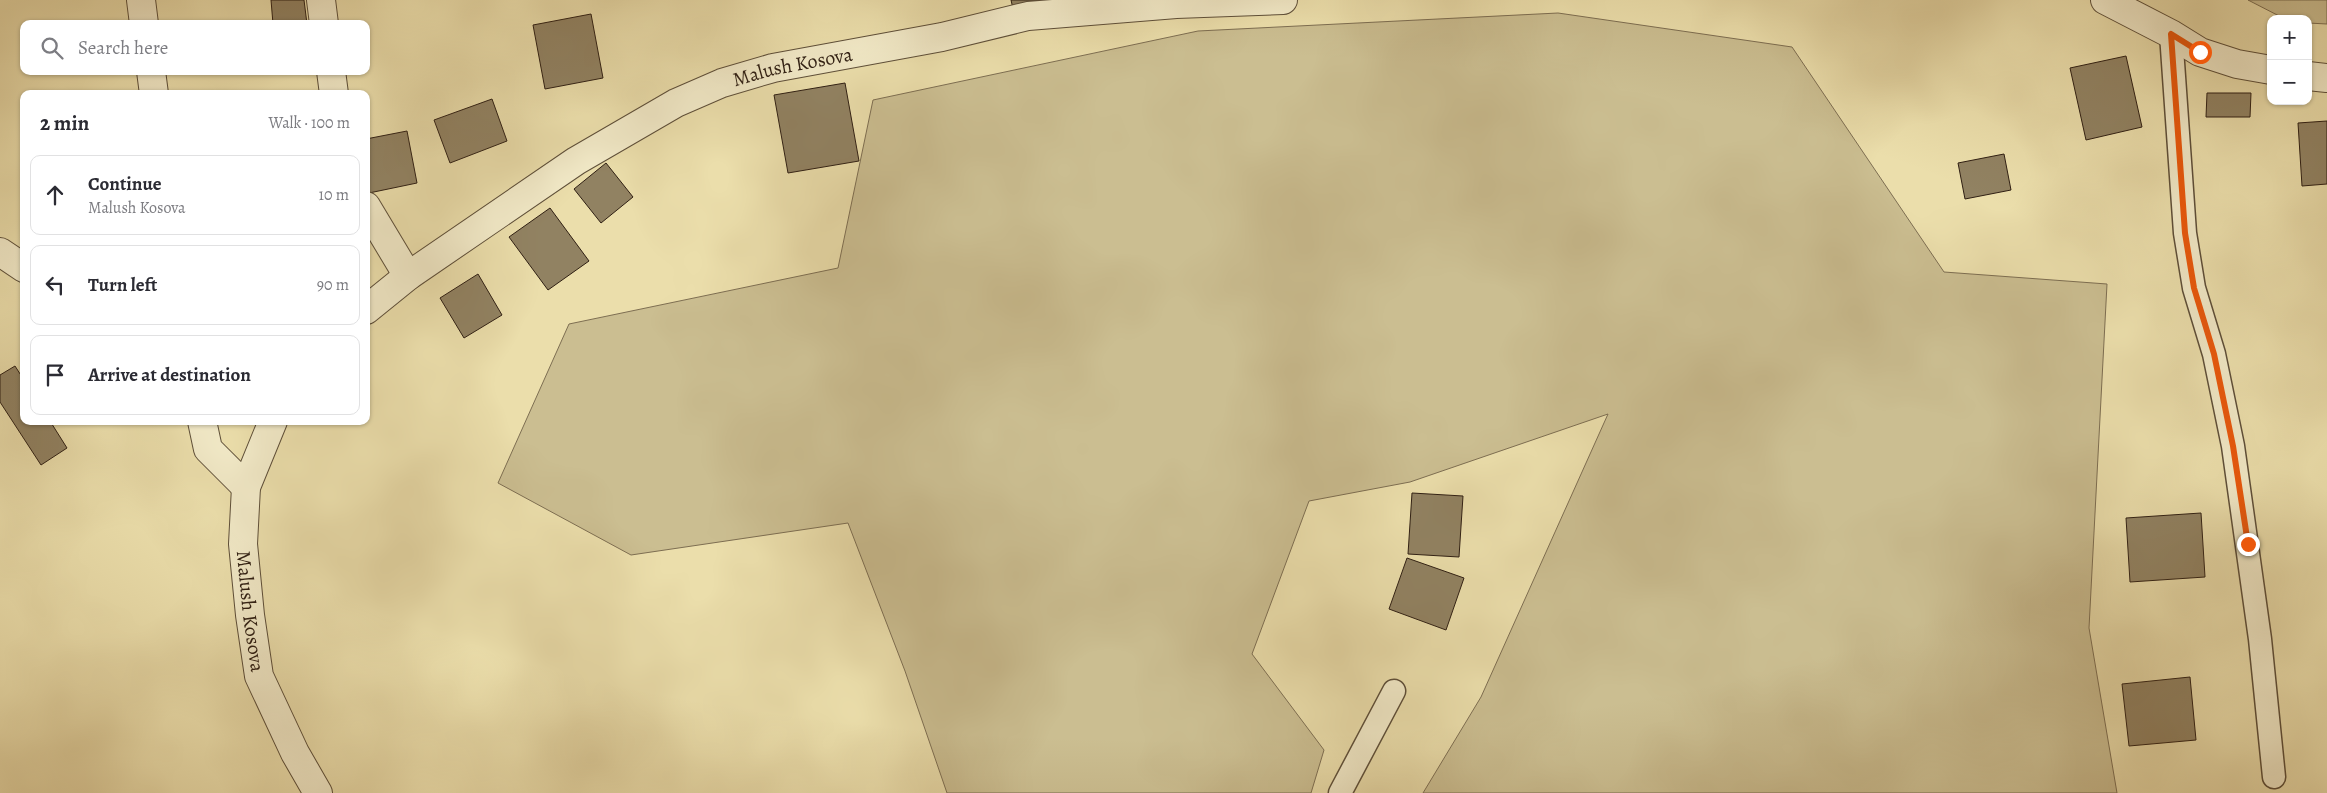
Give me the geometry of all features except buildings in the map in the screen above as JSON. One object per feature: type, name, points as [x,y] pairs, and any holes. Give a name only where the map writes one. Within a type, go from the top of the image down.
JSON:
[{"type":"street","points":[[141,0],[144,20]]},
{"type":"street","points":[[321,0],[324,20]]},
{"type":"street","name":"Malush Kosova","points":[[370,307],[408,276],[618,135],[676,103],[722,83],[773,68],[923,40],[1028,16],[1175,2],[1283,0]]},
{"type":"street","points":[[2105,0],[2171,34],[2200,52],[2237,64],[2267,69]]},
{"type":"street","points":[[152,75],[153,90]]},
{"type":"street","points":[[332,75],[333,90]]},
{"type":"street","points":[[2312,76],[2327,78]]},
{"type":"street","points":[[370,213],[408,276]]},
{"type":"street","points":[[0,252],[20,265]]},
{"type":"street","points":[[203,425],[208,449],[246,487]]},
{"type":"street","name":"Malush Kosova","points":[[271,425],[246,487],[243,544],[250,615],[259,676],[295,754],[318,793]]},
{"type":"lane","points":[[2171,34],[2185,233],[2194,288],[2214,354],[2233,446],[2259,630],[2274,777]]},
{"type":"lane","points":[[1340,793],[1394,691]]},
{"type":"shaded area","points":[[2248,0],[2327,0],[2327,24],[2312,23],[2312,15],[2277,15]]},
{"type":"shaded area","points":[[1558,13],[1792,47],[1944,272],[2107,284],[2089,628],[2117,793],[1423,793],[1481,697],[1608,414],[1410,482],[1309,501],[1252,654],[1324,750],[1311,793],[947,793],[905,671],[848,523],[631,555],[498,483],[569,324],[838,268],[873,100],[1198,31]]},
{"type":"route","points":[[2200,52],[2171,34],[2185,233],[2194,288],[2214,354],[2233,446],[2248,544]]}]
